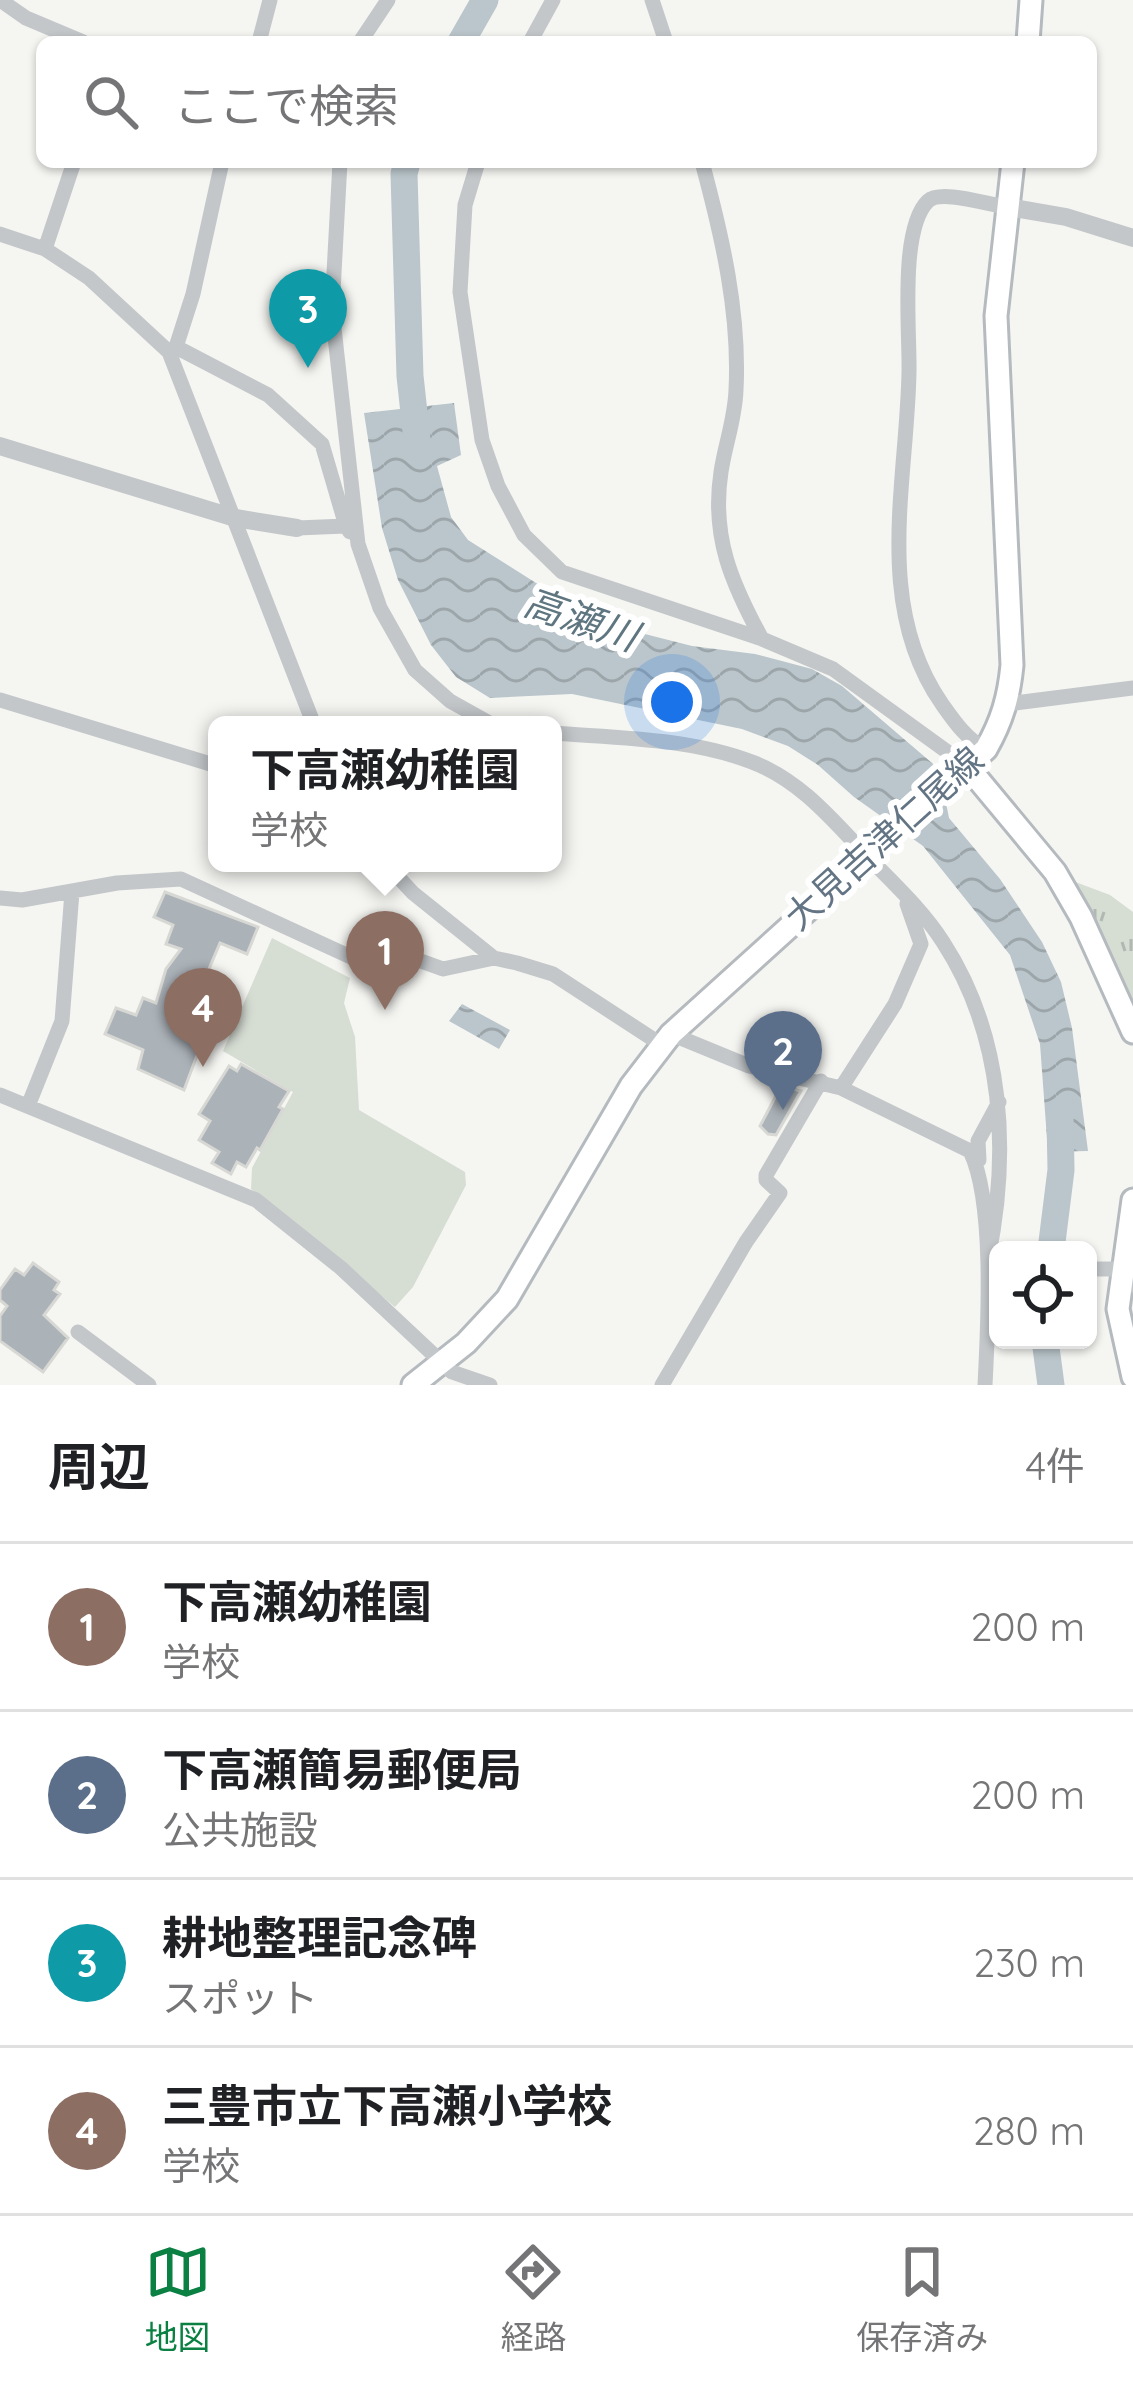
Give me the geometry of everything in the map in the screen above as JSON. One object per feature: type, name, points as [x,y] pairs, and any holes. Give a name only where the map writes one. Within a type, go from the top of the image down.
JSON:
[{"type":"main road","points":[[1028,36],[1031,0]]},
{"type":"main road","name":"大見吉津仁尾線","points":[[413,1385],[486,1324],[519,1282],[632,1086],[666,1040],[986,749],[1007,704],[1012,628],[996,316],[1012,168]]},
{"type":"main road","points":[[967,766],[1055,872],[1105,966],[1133,1032]]},
{"type":"main road","points":[[1133,1200],[1127,1278],[1118,1309],[1133,1377]]},
{"type":"street","points":[[0,0],[26,18],[69,36]]},
{"type":"street","points":[[261,36],[270,0]]},
{"type":"street","points":[[364,36],[388,0]]},
{"type":"street","points":[[533,36],[553,0]]},
{"type":"street","points":[[652,0],[664,36]]},
{"type":"street","points":[[45,249],[72,168]]},
{"type":"street","points":[[221,168],[193,294],[173,349],[311,716]]},
{"type":"street","points":[[340,168],[332,310],[358,544],[380,608],[415,670],[449,701],[476,716]]},
{"type":"street","points":[[476,168],[465,205],[460,292],[482,440],[498,486],[524,535],[562,572],[762,639],[833,669],[967,766]]},
{"type":"street","points":[[704,168],[719,225],[736,341],[736,393],[721,472],[722,551],[730,580],[762,639]]},
{"type":"street","points":[[986,749],[967,736],[934,693],[915,652],[902,596],[898,533],[908,400],[907,276],[919,215],[927,202],[945,195],[1066,217],[1133,238]]},
{"type":"street","points":[[0,234],[45,249],[89,278],[173,349],[268,395],[322,444],[346,526],[358,544]]},
{"type":"street","points":[[0,446],[235,518],[297,528],[346,526]]},
{"type":"street","points":[[1007,704],[1133,688]]},
{"type":"street","points":[[0,700],[208,763]]},
{"type":"street","points":[[562,735],[672,744],[752,762],[815,801],[904,894],[940,937],[975,1006],[999,1102],[1002,1163],[995,1241]]},
{"type":"street","points":[[393,872],[494,958],[553,974],[666,1040],[841,1088],[970,1151],[980,1169]]},
{"type":"street","points":[[0,898],[22,900],[181,879],[352,958],[364,961],[393,951],[443,969],[494,958]]},
{"type":"street","points":[[28,1106],[62,1021],[72,892]]},
{"type":"street","points":[[841,1088],[895,1004],[921,944],[904,894]]},
{"type":"street","points":[[662,1385],[780,1193],[766,1175],[820,1081]]},
{"type":"street","points":[[0,1095],[256,1200],[340,1268],[452,1372],[490,1385]]},
{"type":"street","points":[[990,1241],[978,1141],[999,1102]]},
{"type":"street","points":[[1097,1271],[1127,1278]]},
{"type":"street","points":[[985,1385],[989,1322]]},
{"type":"street","points":[[78,1332],[149,1385]]},
{"type":"green space","points":[[1070,880],[1110,895],[1133,912],[1133,1019]]},
{"type":"green space","points":[[272,938],[350,978],[344,1003],[355,1037],[359,1110],[465,1172],[466,1185],[413,1287],[395,1307],[251,1189],[252,1168],[293,1092],[223,1051]]},
{"type":"water","points":[[454,403],[461,455],[437,466],[451,517],[468,540],[574,607],[633,631],[812,669],[842,686],[932,763],[940,773],[949,818],[1000,879],[1042,942],[1061,982],[1072,1028],[1088,1151],[1048,1152],[1040,1044],[1010,955],[923,846],[818,765],[788,746],[742,729],[572,694],[490,698],[456,677],[431,645],[398,580],[382,528],[364,413]]},
{"type":"water","points":[[462,1004],[510,1030],[499,1049],[449,1021]]},
{"type":"building","points":[[165,892],[258,927],[247,954],[220,943],[206,976],[219,982],[219,996],[212,1007],[197,1002],[183,1033],[194,1037],[199,1050],[184,1090],[138,1069],[143,1050],[105,1034],[116,1008],[136,1015],[143,998],[156,1003],[166,969],[181,949],[166,944],[173,925],[154,917]]},
{"type":"building","points":[[241,1064],[289,1091],[260,1150],[246,1167],[237,1162],[231,1174],[212,1163],[219,1152],[199,1140],[210,1121],[199,1114],[229,1066],[237,1071]]},
{"type":"building","points":[[781,1086],[801,1091],[776,1135],[768,1134],[760,1126]]},
{"type":"building","points":[[33,1263],[59,1282],[54,1290],[60,1294],[44,1315],[68,1338],[43,1372],[0,1341],[0,1316],[7,1306],[0,1300],[0,1290],[15,1269],[24,1275]]},
{"type":"waterway","name":"高瀬川","points":[[464,36],[485,0]]},
{"type":"waterway","name":"高瀬川","points":[[406,168],[410,376],[417,440]]},
{"type":"waterway","name":"高瀬川","points":[[1052,1241],[1061,1170],[1060,1117]]},
{"type":"waterway","name":"高瀬川","points":[[1046,1349],[1051,1385]]},
{"type":"place","name":"耕地整理記念碑","points":[[308,368]]},
{"type":"place","name":"下高瀬幼稚園","points":[[385,1010]]},
{"type":"place","name":"三豊市立下高瀬小学校","points":[[203,1067]]},
{"type":"place","name":"下高瀬簡易郵便局","points":[[783,1110]]}]
